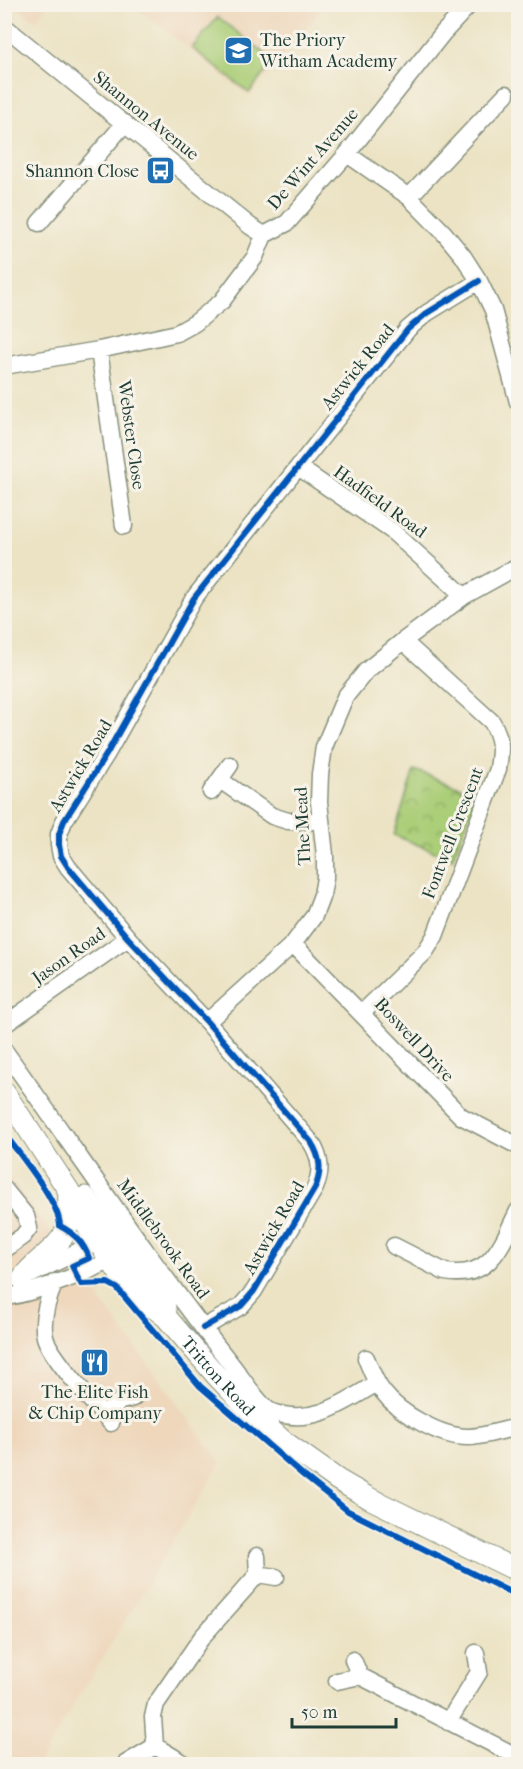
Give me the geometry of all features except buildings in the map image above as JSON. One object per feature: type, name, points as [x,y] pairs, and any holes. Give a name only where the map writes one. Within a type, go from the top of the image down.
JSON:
[{"type":"main road","points":[[4,1092],[69,1191],[66,1229],[62,1238],[13,1285]]},
{"type":"main road","name":"Tritton Road","points":[[69,1191],[81,1218],[104,1237],[118,1255],[140,1297],[166,1317],[216,1375],[252,1413],[283,1441],[313,1464],[369,1498],[519,1571]]},
{"type":"street","name":"De Wint Avenue","points":[[4,366],[99,350],[177,333],[195,323],[222,301],[255,256],[264,235],[287,223],[347,154],[443,33],[470,4]]},
{"type":"street","name":"Shannon Avenue","points":[[4,26],[264,235]]},
{"type":"street","points":[[409,197],[506,94]]},
{"type":"street","points":[[39,224],[125,123]]},
{"type":"street","points":[[347,154],[409,197],[444,232],[463,256],[479,280],[493,310],[518,400]]},
{"type":"street","name":"Astwick Road","points":[[203,1328],[242,1306],[254,1291],[315,1188],[320,1176],[321,1163],[311,1142],[207,1022],[128,938],[68,867],[61,856],[59,834],[64,821],[106,755],[194,598],[408,329],[427,313],[479,280]]},
{"type":"street","name":"Webster Close","points":[[99,350],[124,526]]},
{"type":"street","name":"Hadfield Road","points":[[298,467],[392,531],[464,596]]},
{"type":"street","name":"The Mead","points":[[207,1022],[293,944],[314,916],[322,895],[326,855],[319,802],[320,774],[324,747],[345,696],[366,670],[403,641],[464,596],[519,567]]},
{"type":"street","name":"Fontwell Crescent","points":[[362,1013],[425,952],[435,936],[498,769],[501,751],[500,736],[492,722],[403,641]]},
{"type":"street","points":[[230,765],[215,786],[272,816],[288,821],[321,821]]},
{"type":"street","name":"Jason Road","points":[[4,1025],[128,938]]},
{"type":"street","name":"Boswell Drive","points":[[293,944],[461,1116],[519,1146]]},
{"type":"street","name":"Middlebrook Road","points":[[4,1050],[203,1328],[266,1409],[291,1416],[307,1417],[324,1413],[377,1383]]},
{"type":"street","points":[[4,1189],[28,1221],[28,1228],[23,1236],[4,1250]]},
{"type":"street","points":[[394,1246],[445,1272],[472,1271],[488,1263],[495,1255],[519,1211]]},
{"type":"street","points":[[13,1285],[104,1237]]},
{"type":"street","points":[[4,1297],[55,1282],[118,1255]]},
{"type":"street","points":[[55,1282],[48,1299],[45,1338],[53,1353],[107,1419],[121,1401],[133,1398]]},
{"type":"street","points":[[366,1358],[377,1383],[395,1406],[435,1428],[457,1436],[471,1437],[509,1429]]},
{"type":"street","points":[[155,1746],[153,1717],[156,1704],[202,1637],[258,1574],[257,1556]]},
{"type":"street","points":[[258,1574],[276,1577]]},
{"type":"street","points":[[448,1722],[486,1668],[476,1653]]},
{"type":"street","points":[[354,1660],[360,1676]]},
{"type":"street","points":[[337,1681],[360,1676],[519,1757]]},
{"type":"street","points":[[125,1764],[155,1746]]},
{"type":"street","points":[[155,1746],[185,1764]]},
{"type":"shaded area","points":[[14,5],[48,5],[36,21]]},
{"type":"shaded area","name":"The Priory Witham Academy","points":[[133,5],[325,5],[249,96]]},
{"type":"shaded area","points":[[4,1169],[221,1463],[38,1764],[5,1764]]},
{"type":"green space","points":[[218,17],[274,61],[249,93],[192,48]]},
{"type":"green space","points":[[414,770],[478,794],[452,859],[394,835]]},
{"type":"cycle path","points":[[203,1328],[241,1306],[254,1291],[315,1188],[319,1176],[319,1159],[311,1142],[207,1022],[128,938],[68,867],[61,856],[59,834],[64,821],[106,755],[194,598],[408,329],[427,313],[479,281]]},
{"type":"cycle path","points":[[4,1133],[46,1191],[58,1216],[60,1226],[78,1239],[87,1252],[89,1258],[72,1266],[81,1284],[108,1283],[117,1288],[200,1386],[348,1511],[518,1596]]},
{"type":"place","name":"The Priory Witham Academy","points":[[239,50]]},
{"type":"place","name":"Shannon Close","points":[[160,171]]},
{"type":"place","name":"The Elite Fish & Chip Company","points":[[95,1363]]}]
